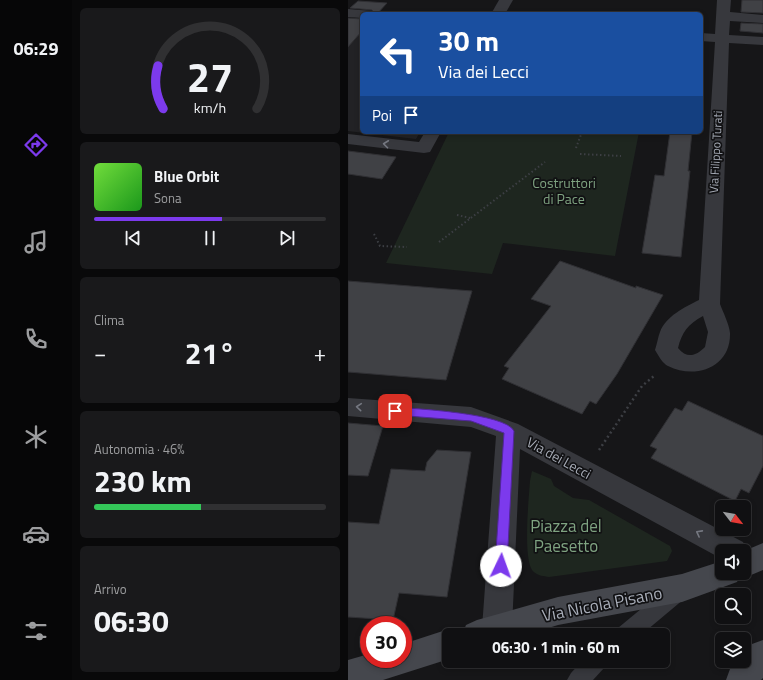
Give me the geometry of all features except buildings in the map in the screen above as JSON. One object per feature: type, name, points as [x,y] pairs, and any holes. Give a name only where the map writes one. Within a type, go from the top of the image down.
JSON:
[{"type":"street","points":[[499,12],[506,0]]},
{"type":"street","name":"Via Filippo Turati","points":[[675,360],[689,364],[703,362],[716,351],[719,332],[709,304],[724,0]]},
{"type":"street","points":[[348,13],[360,14]]},
{"type":"street","points":[[723,16],[763,19]]},
{"type":"street","points":[[703,37],[763,41]]},
{"type":"street","points":[[348,139],[424,148],[432,134]]},
{"type":"street","points":[[675,360],[666,350],[672,331],[689,314],[709,304]]},
{"type":"street","name":"Via dei Lecci","points":[[348,406],[471,417],[492,424],[509,431],[721,544]]},
{"type":"street","points":[[487,628],[509,431]]},
{"type":"street","name":"Via Nicola Pisano","points":[[501,628],[580,606],[682,588],[715,577]]},
{"type":"street","points":[[412,656],[442,646]]},
{"type":"street","points":[[741,680],[763,655]]},
{"type":"street","points":[[348,675],[372,668]]},
{"type":"lane","points":[[633,628],[682,588]]},
{"type":"lane","points":[[578,680],[590,668]]},
{"type":"path","points":[[576,148],[581,134]]},
{"type":"path","points":[[580,154],[621,156]]},
{"type":"path","points":[[439,242],[544,162]]},
{"type":"path","points":[[457,215],[471,218]]},
{"type":"path","points":[[374,234],[380,246],[407,248]]},
{"type":"path","points":[[585,472],[642,386],[675,360]]},
{"type":"shaded area","points":[[348,19],[360,20],[360,132],[348,131]]},
{"type":"shaded area","points":[[374,134],[419,134],[416,139]]},
{"type":"green space","name":"Costruttori di Pace","points":[[448,134],[639,134],[615,256],[503,243],[492,274],[386,263]]},
{"type":"green space","name":"Piazza del Paesetto","points":[[532,471],[551,479],[554,486],[573,498],[589,500],[670,546],[672,551],[667,561],[549,577],[541,576],[534,572],[530,566],[527,543],[530,481]]},
{"type":"route","points":[[395,411],[471,417],[509,431],[501,566]]}]
